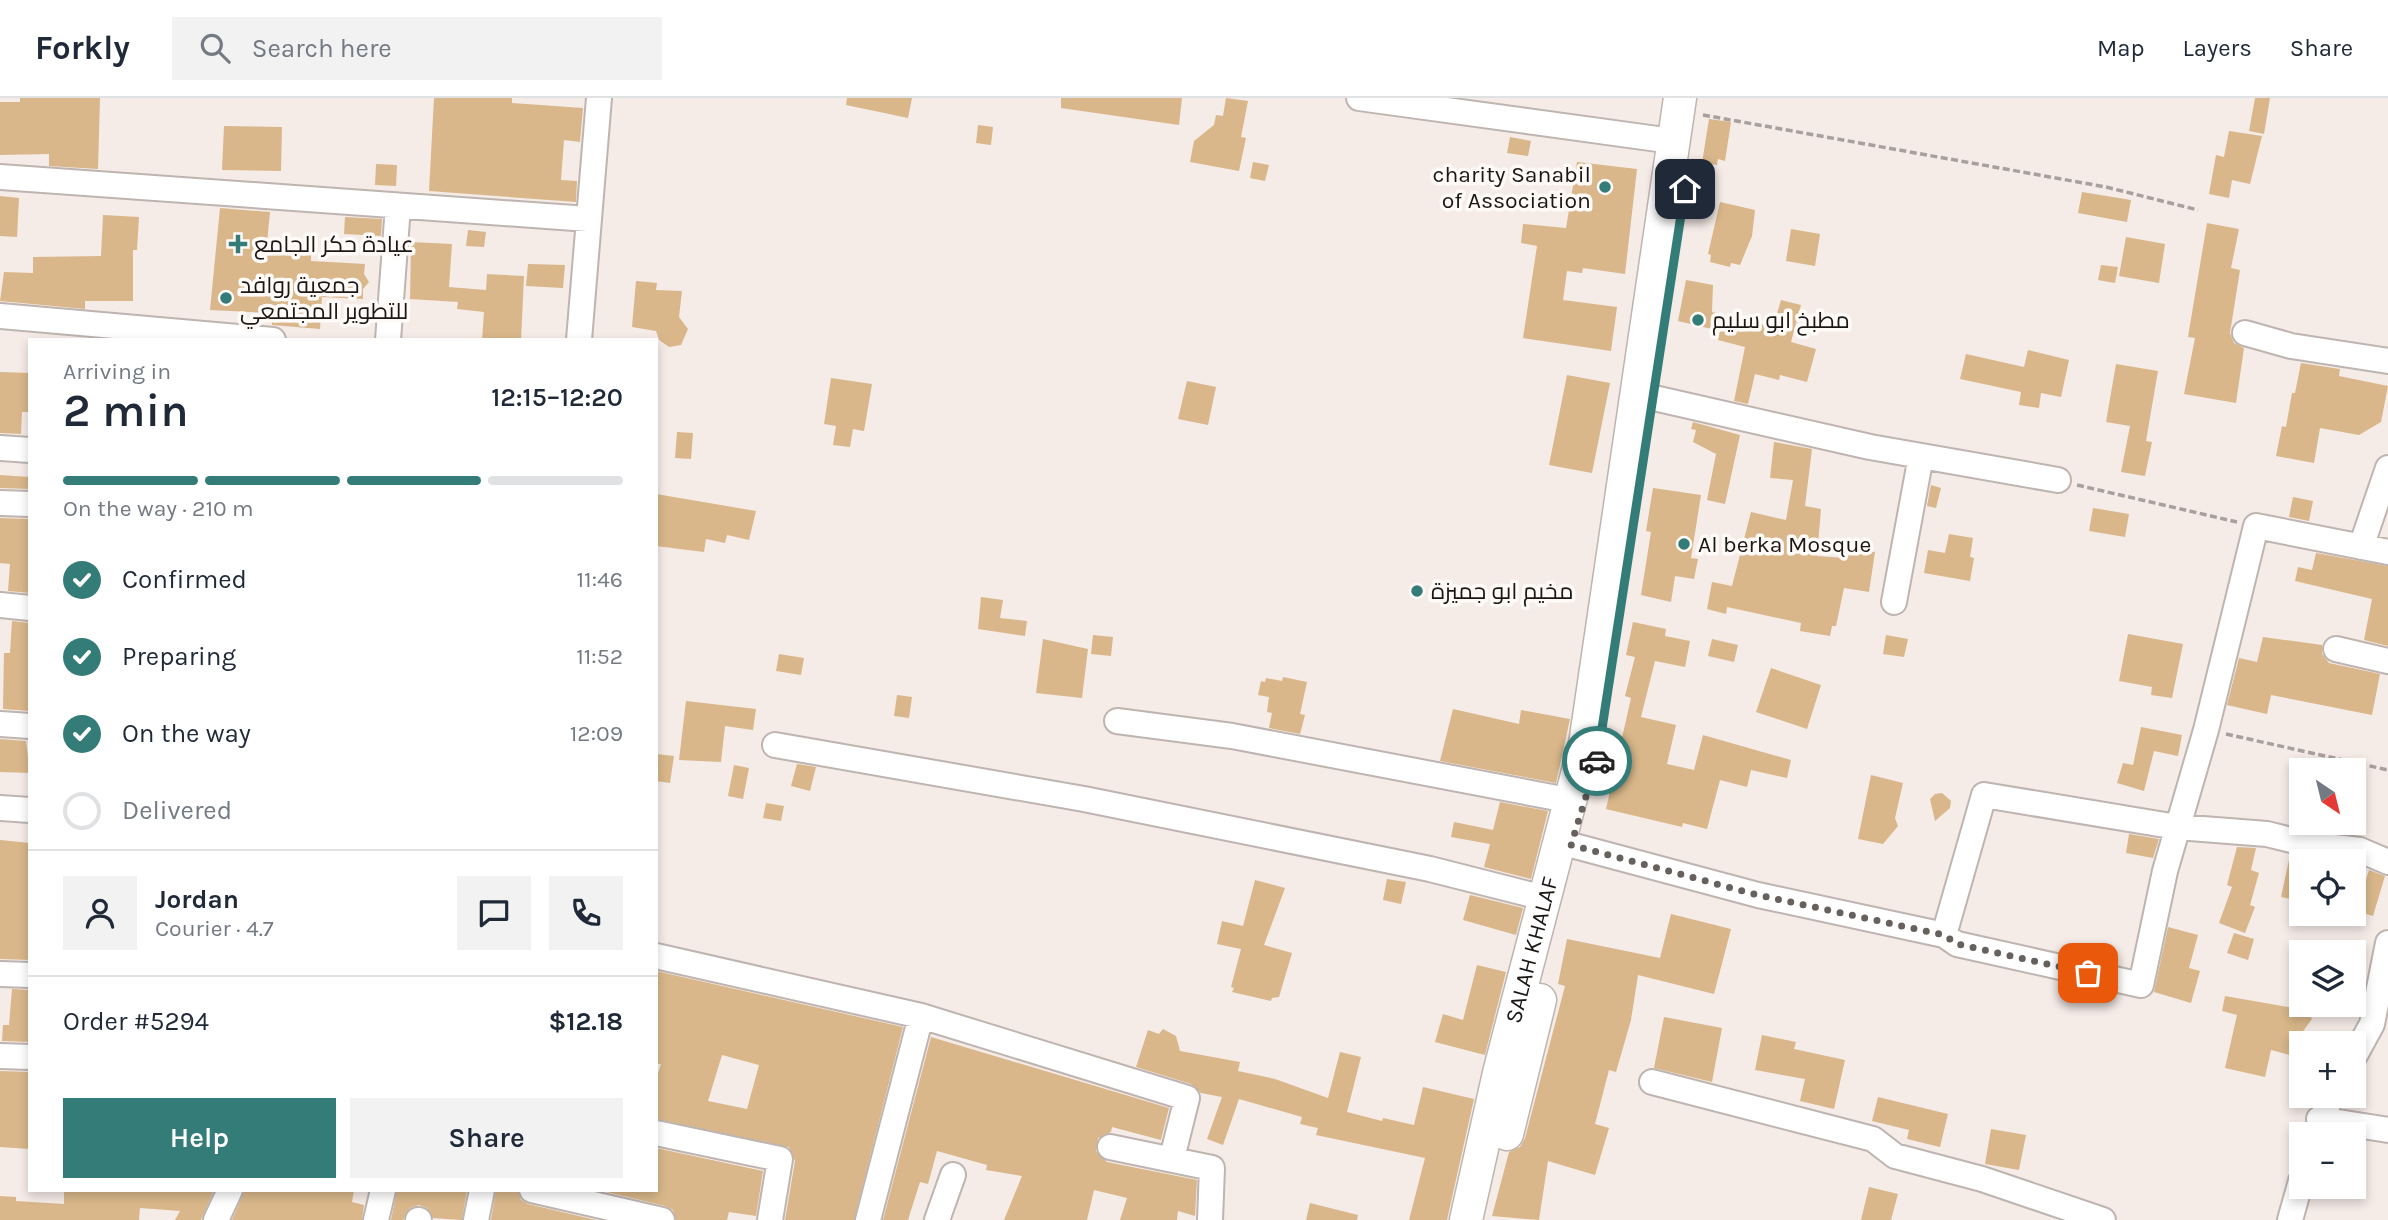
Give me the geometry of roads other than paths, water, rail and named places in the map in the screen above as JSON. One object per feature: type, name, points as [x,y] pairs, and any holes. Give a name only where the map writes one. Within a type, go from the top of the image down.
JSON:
[{"type":"main road","name":"SALAH KHALAF","points":[[1466,1220],[1544,898],[1573,801],[1592,704],[1667,198],[1672,141],[1692,103]]},
{"type":"main road","name":"SALAH KHALAF","points":[[1486,1220],[1545,977],[1571,845],[1596,763],[1654,398],[1692,103]]},
{"type":"street","points":[[579,338],[598,98]]},
{"type":"street","points":[[1359,98],[1672,141]]},
{"type":"street","points":[[0,177],[588,219]]},
{"type":"street","points":[[388,338],[398,206]]},
{"type":"street","points":[[0,316],[250,338]]},
{"type":"street","points":[[2245,333],[2291,346],[2388,361]]},
{"type":"street","points":[[1654,398],[1921,456],[2058,480]]},
{"type":"street","points":[[0,448],[28,450]]},
{"type":"street","points":[[1894,602],[1921,456]]},
{"type":"street","points":[[2361,547],[2388,468]]},
{"type":"street","points":[[0,503],[28,505]]},
{"type":"street","points":[[1571,845],[1758,895],[1944,935],[1957,944],[2141,985],[2177,827],[2206,730],[2256,526],[2388,552]]},
{"type":"street","points":[[0,606],[28,608]]},
{"type":"street","points":[[2336,649],[2388,661]]},
{"type":"street","points":[[1117,721],[1232,736],[1573,801]]},
{"type":"street","points":[[0,724],[28,726]]},
{"type":"street","points":[[775,746],[1084,799],[1430,869],[1544,898]]},
{"type":"street","points":[[1944,935],[1984,795],[2177,827],[2267,834],[2307,844],[2360,850],[2388,862]]},
{"type":"street","points":[[0,808],[28,810]]},
{"type":"street","points":[[2366,1035],[2372,1024],[2388,943]]},
{"type":"street","points":[[658,956],[921,1016],[1187,1098],[1172,1157]]},
{"type":"street","points":[[0,974],[28,975]]},
{"type":"street","points":[[868,1220],[921,1016]]},
{"type":"street","points":[[0,1056],[28,1057]]},
{"type":"street","points":[[1652,1082],[1873,1139],[1895,1156],[1982,1179],[2103,1220]]},
{"type":"street","points":[[2366,1129],[2388,1130]]},
{"type":"street","points":[[658,1133],[780,1159],[770,1220]]},
{"type":"street","points":[[1110,1147],[1172,1157],[1212,1168],[1210,1220]]},
{"type":"street","points":[[937,1220],[953,1175]]},
{"type":"street","points":[[216,1220],[229,1192]]},
{"type":"street","points":[[376,1220],[383,1192]]},
{"type":"street","points":[[476,1220],[482,1192]]},
{"type":"street","points":[[541,1192],[662,1220]]},
{"type":"street","points":[[2290,1220],[2296,1199]]},
{"type":"place","name":"charity Sanabil of Association","points":[[1605,187]]},
{"type":"place","name":"عيادة حكر الجامع","points":[[238,244]]},
{"type":"place","name":"جمعية روافد للتطوير المجتمعي","points":[[226,298]]},
{"type":"place","name":"مطبخ ابو سليم","points":[[1698,320]]},
{"type":"place","name":"Al berka Mosque","points":[[1684,544]]},
{"type":"place","name":"مخيم ابو جميزة","points":[[1417,591]]}]
